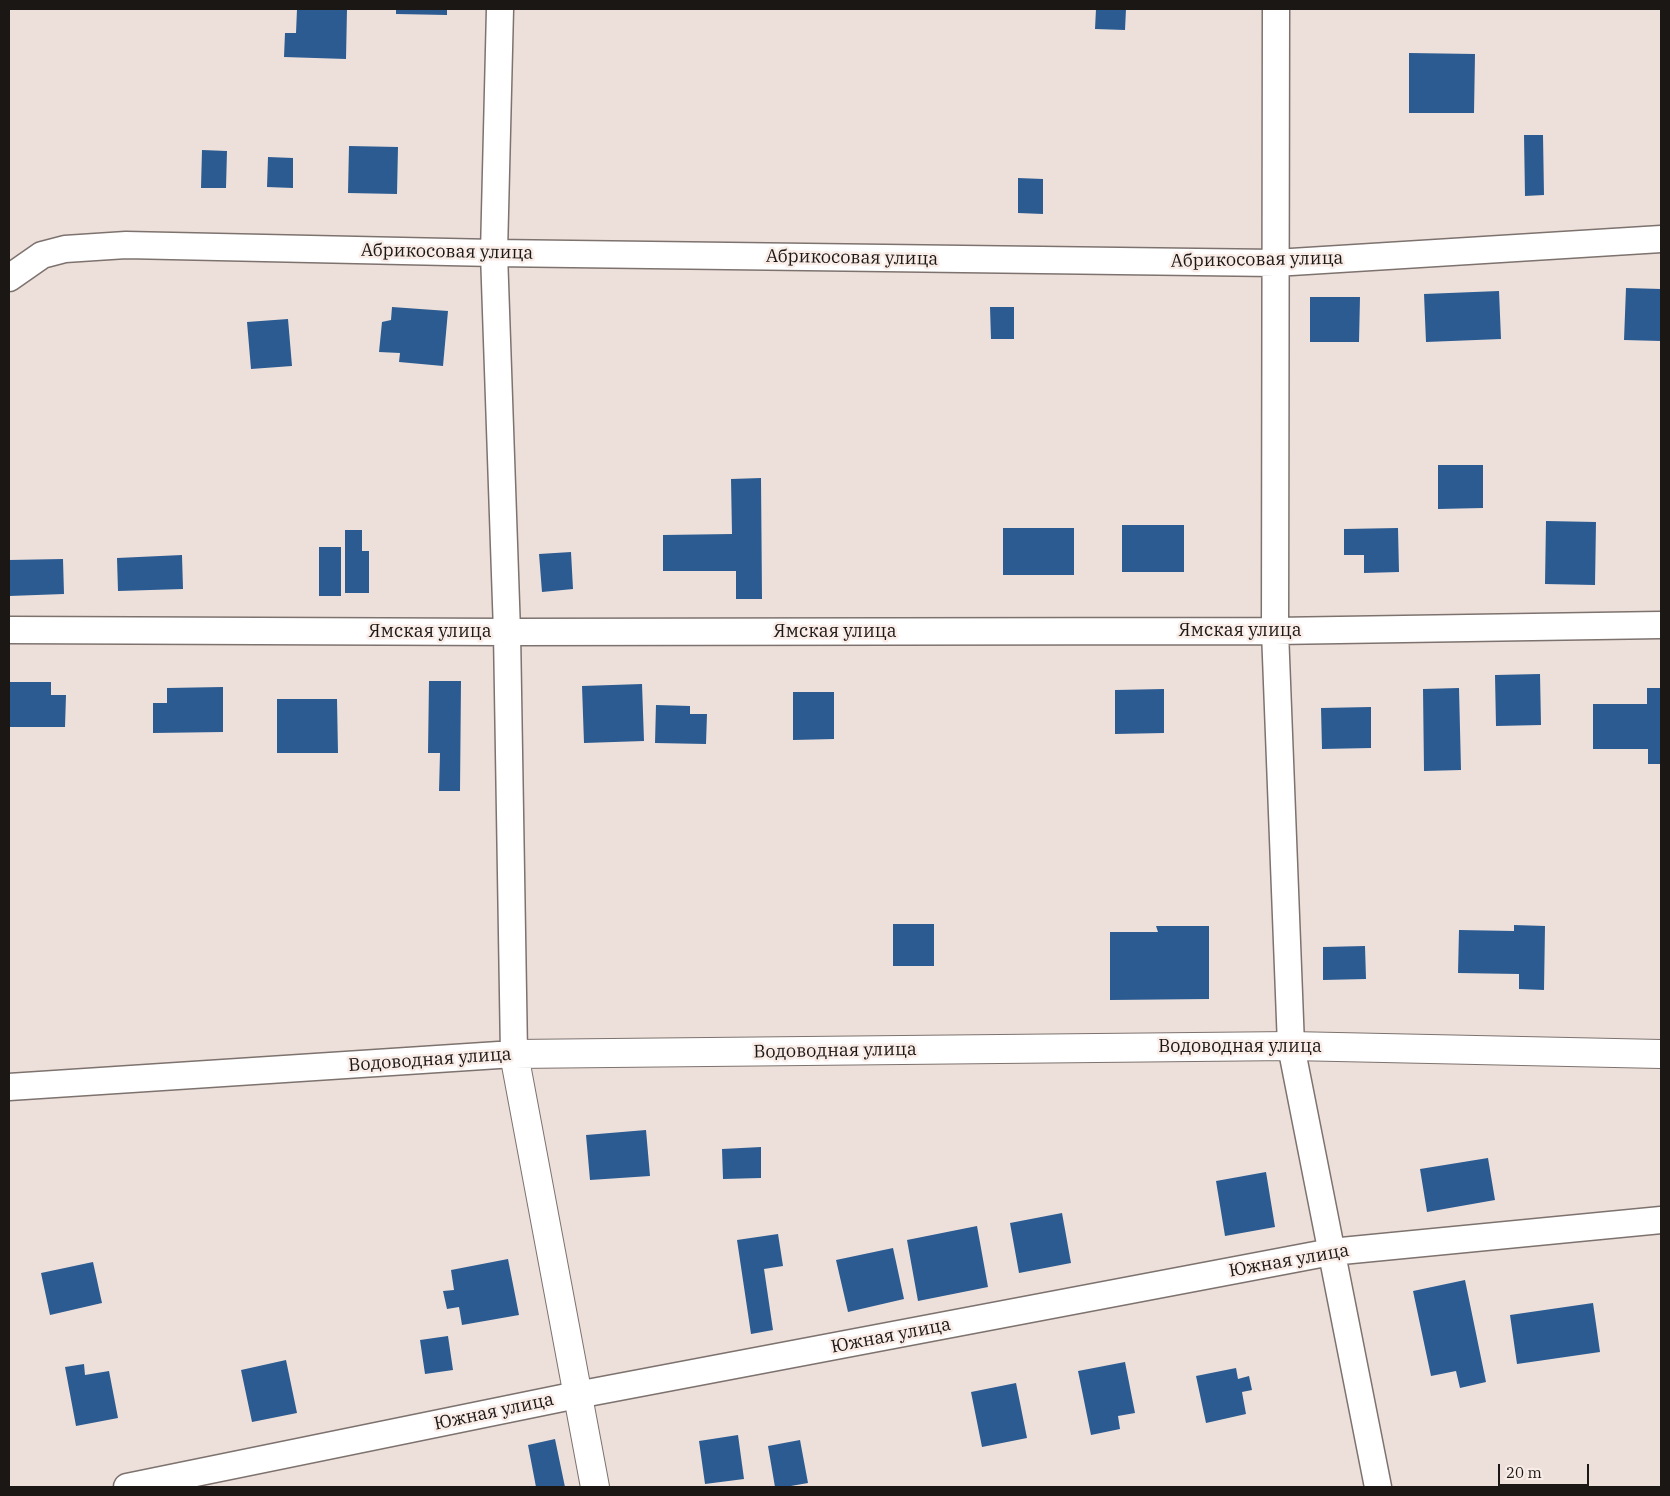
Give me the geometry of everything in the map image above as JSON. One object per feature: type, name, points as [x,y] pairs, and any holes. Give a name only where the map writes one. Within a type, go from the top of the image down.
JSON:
[{"type":"street","points":[[500,9],[494,253],[507,632],[514,1054],[595,1487]]},
{"type":"street","points":[[1276,9],[1275,631],[1291,1046],[1378,1487]]},
{"type":"street","name":"Абрикосовая улица","points":[[9,278],[42,255],[65,249],[126,245],[494,253],[1276,263],[1661,239]]},
{"type":"street","name":"Ямская улица","points":[[9,630],[507,632],[1275,631],[1661,625]]},
{"type":"street","name":"Водоводная улица","points":[[9,1087],[514,1054],[1291,1046],[1661,1054]]},
{"type":"street","name":"Южная улица","points":[[127,1487],[577,1395],[1331,1252],[1661,1220]]},
{"type":"building","points":[[297,9],[347,9],[346,59],[284,57],[285,33],[296,33]]},
{"type":"building","points":[[396,9],[447,9],[447,15],[396,14]]},
{"type":"building","points":[[1096,9],[1126,9],[1125,30],[1095,29]]},
{"type":"building","points":[[1409,53],[1475,54],[1474,113],[1409,113]]},
{"type":"building","points":[[1524,135],[1543,135],[1544,195],[1525,196]]},
{"type":"building","points":[[349,146],[398,147],[397,194],[348,193]]},
{"type":"building","points":[[202,150],[227,151],[226,188],[201,188]]},
{"type":"building","points":[[268,157],[293,158],[293,188],[267,187]]},
{"type":"building","points":[[1018,178],[1043,179],[1043,214],[1018,213]]},
{"type":"building","points":[[1626,288],[1661,289],[1661,341],[1624,340]]},
{"type":"building","points":[[1499,291],[1501,339],[1426,342],[1424,294]]},
{"type":"building","points":[[1310,297],[1360,297],[1359,342],[1310,342]]},
{"type":"building","points":[[392,307],[448,311],[443,366],[399,362],[400,353],[379,352],[382,322],[391,320]]},
{"type":"building","points":[[990,307],[1014,307],[1014,339],[991,339]]},
{"type":"building","points":[[288,319],[292,366],[251,369],[247,322]]},
{"type":"building","points":[[1438,465],[1483,465],[1483,508],[1438,509]]},
{"type":"building","points":[[761,478],[762,599],[736,599],[736,571],[663,571],[663,535],[732,534],[731,479]]},
{"type":"building","points":[[1546,521],[1596,522],[1595,585],[1545,584]]},
{"type":"building","points":[[1122,525],[1184,525],[1184,572],[1122,572]]},
{"type":"building","points":[[1003,528],[1074,528],[1074,575],[1003,575]]},
{"type":"building","points":[[1398,528],[1399,572],[1364,573],[1364,555],[1344,555],[1344,529]]},
{"type":"building","points":[[345,530],[362,530],[362,551],[369,551],[369,593],[345,593]]},
{"type":"building","points":[[319,547],[341,547],[341,596],[319,596]]},
{"type":"building","points":[[571,552],[573,589],[542,592],[539,554]]},
{"type":"building","points":[[182,555],[183,589],[118,591],[117,558]]},
{"type":"building","points":[[63,559],[64,594],[9,596],[9,560]]},
{"type":"building","points":[[1540,674],[1541,725],[1496,726],[1495,675]]},
{"type":"building","points":[[429,681],[461,681],[460,791],[439,791],[440,753],[428,753]]},
{"type":"building","points":[[9,682],[51,682],[51,695],[66,695],[65,727],[9,727]]},
{"type":"building","points":[[642,684],[644,741],[584,743],[582,686]]},
{"type":"building","points":[[223,687],[223,732],[153,733],[153,703],[167,703],[167,688]]},
{"type":"building","points":[[1459,688],[1461,770],[1424,771],[1423,689]]},
{"type":"building","points":[[1647,688],[1661,688],[1661,764],[1648,764],[1648,749],[1593,749],[1593,704],[1647,704]]},
{"type":"building","points":[[1164,689],[1164,733],[1115,734],[1115,690]]},
{"type":"building","points":[[793,692],[834,692],[834,739],[793,740]]},
{"type":"building","points":[[277,699],[337,699],[338,753],[277,753]]},
{"type":"building","points":[[656,705],[690,706],[690,714],[707,714],[706,744],[655,743]]},
{"type":"building","points":[[1371,707],[1371,748],[1322,749],[1321,708]]},
{"type":"building","points":[[893,924],[934,924],[934,966],[893,966]]},
{"type":"building","points":[[1514,925],[1545,926],[1544,990],[1519,989],[1519,974],[1458,973],[1459,930],[1514,931]]},
{"type":"building","points":[[1156,926],[1209,926],[1209,999],[1110,1000],[1110,932],[1158,932]]},
{"type":"building","points":[[1365,946],[1366,979],[1323,980],[1323,947]]},
{"type":"building","points":[[646,1130],[650,1176],[590,1180],[586,1135]]},
{"type":"building","points":[[761,1147],[761,1178],[723,1179],[722,1149]]},
{"type":"building","points":[[1488,1158],[1495,1200],[1427,1212],[1420,1169]]},
{"type":"building","points":[[1266,1172],[1275,1227],[1225,1236],[1216,1181]]},
{"type":"building","points":[[1062,1213],[1071,1263],[1019,1273],[1010,1223]]},
{"type":"building","points":[[977,1226],[988,1287],[918,1301],[907,1240]]},
{"type":"building","points":[[778,1234],[783,1266],[764,1269],[773,1330],[751,1334],[737,1240]]},
{"type":"building","points":[[893,1248],[904,1299],[848,1312],[836,1260]]},
{"type":"building","points":[[508,1259],[519,1315],[462,1325],[459,1307],[447,1309],[443,1291],[454,1290],[451,1270]]},
{"type":"building","points":[[93,1262],[102,1303],[50,1315],[41,1273]]},
{"type":"building","points":[[1465,1280],[1486,1382],[1460,1388],[1456,1371],[1431,1376],[1413,1291]]},
{"type":"building","points":[[1593,1303],[1600,1352],[1517,1364],[1510,1315]]},
{"type":"building","points":[[448,1336],[453,1370],[425,1374],[420,1340]]},
{"type":"building","points":[[286,1360],[297,1413],[252,1422],[241,1370]]},
{"type":"building","points":[[1125,1362],[1135,1413],[1118,1416],[1120,1429],[1091,1435],[1078,1371]]},
{"type":"building","points":[[84,1364],[85,1375],[109,1371],[118,1418],[76,1426],[65,1367]]},
{"type":"building","points":[[1236,1368],[1238,1379],[1249,1376],[1252,1390],[1242,1392],[1246,1414],[1206,1423],[1196,1376]]},
{"type":"building","points":[[1016,1383],[1027,1438],[982,1447],[971,1392]]},
{"type":"building","points":[[738,1435],[744,1479],[705,1484],[699,1441]]},
{"type":"building","points":[[555,1439],[565,1487],[536,1487],[528,1445]]},
{"type":"building","points":[[800,1440],[808,1483],[775,1487],[768,1446]]}]
